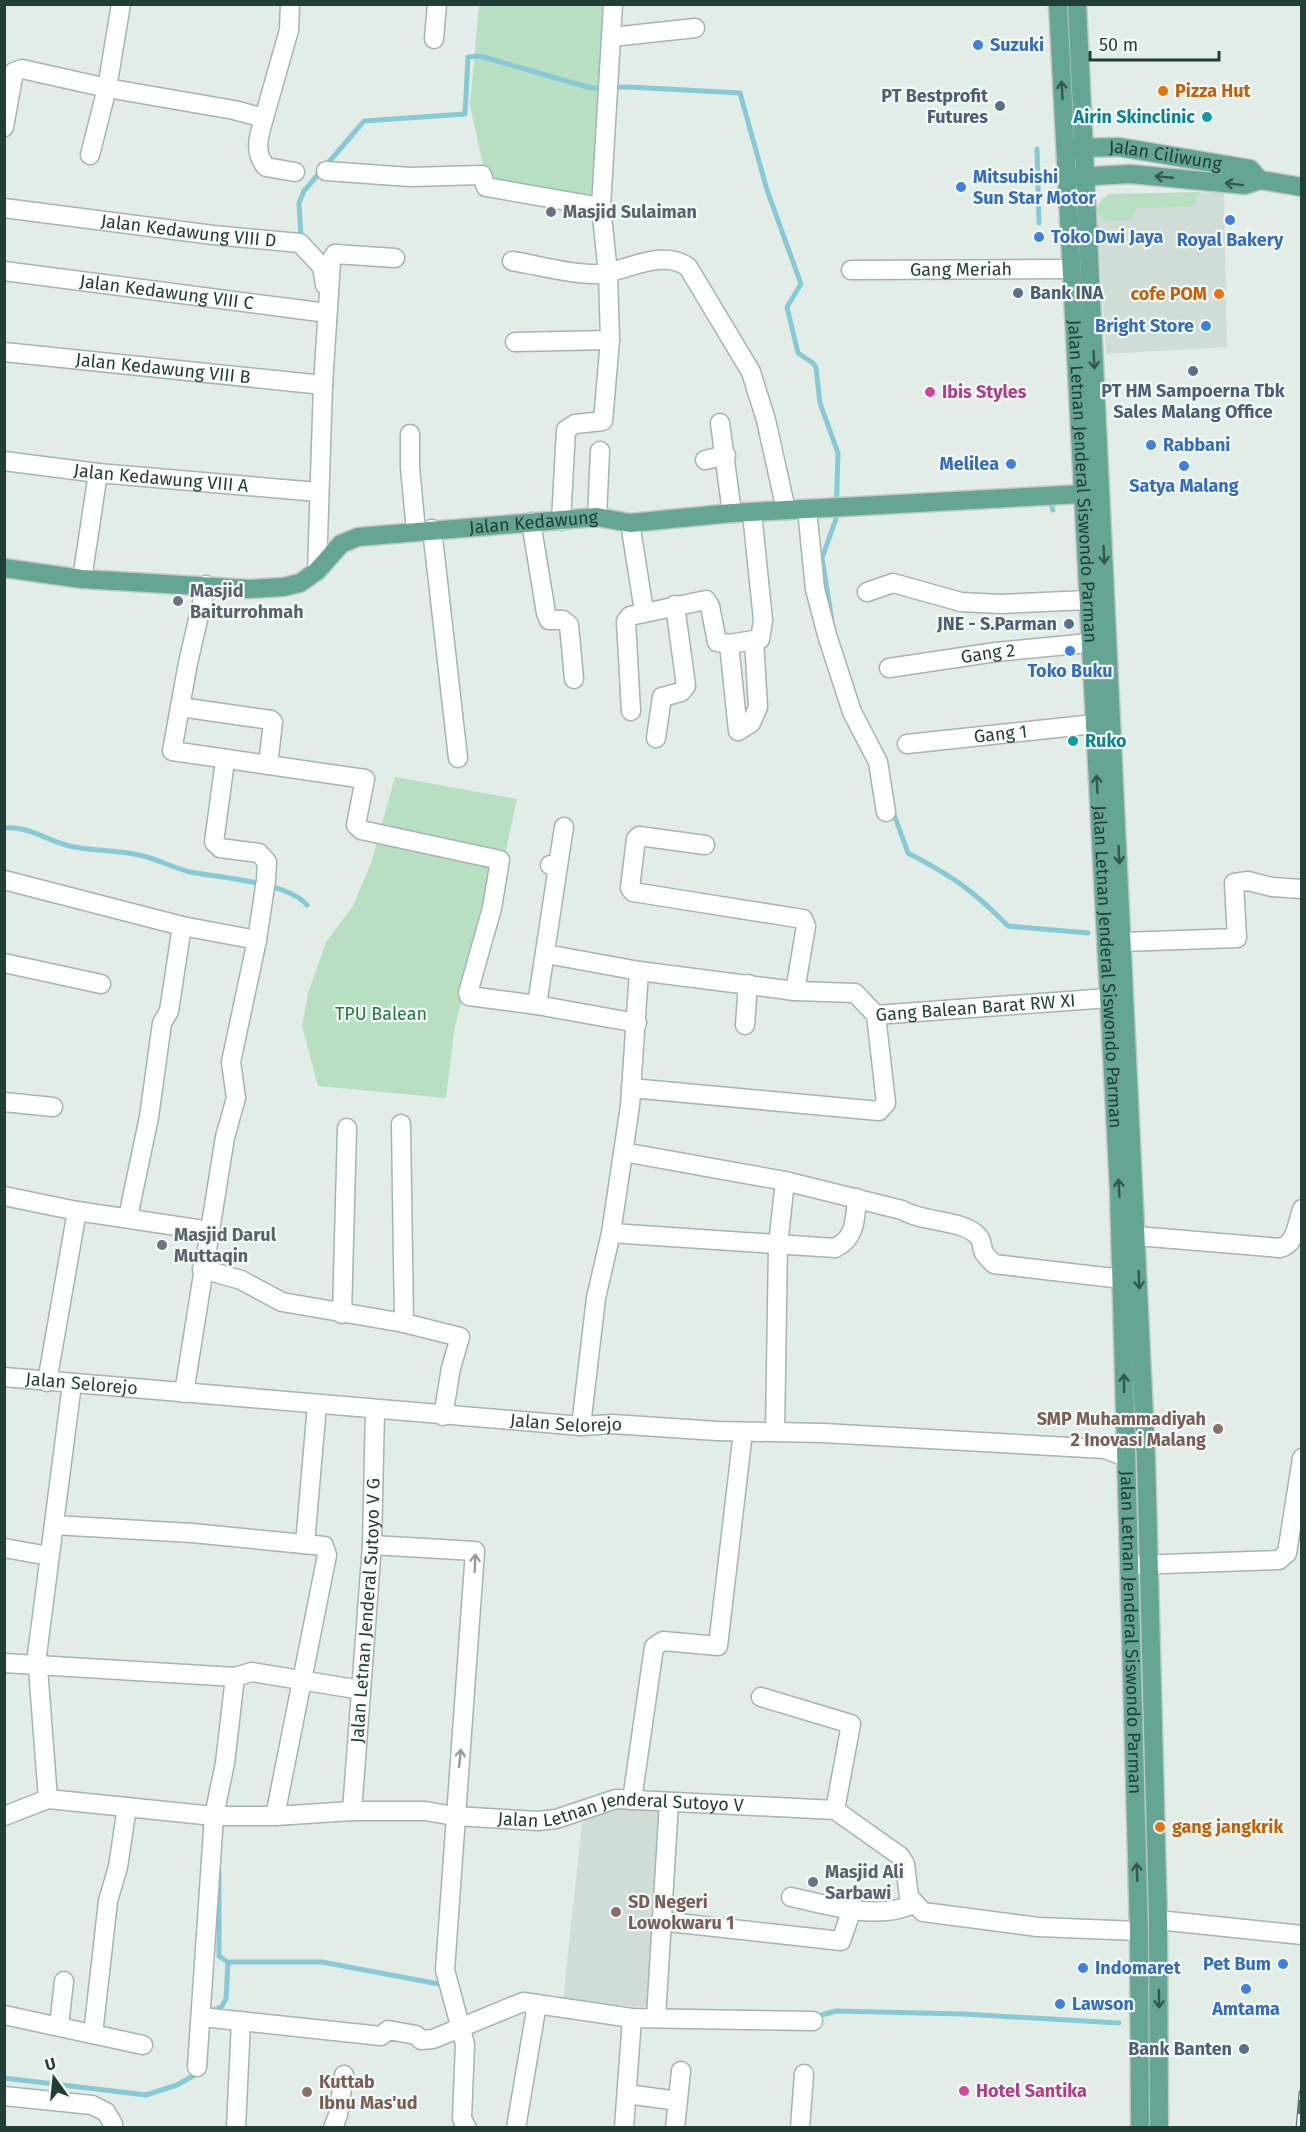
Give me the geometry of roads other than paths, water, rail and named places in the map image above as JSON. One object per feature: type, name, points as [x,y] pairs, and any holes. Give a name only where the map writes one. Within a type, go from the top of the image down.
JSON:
[{"type":"main road","name":"Jalan Letnan Jenderal Siswondo Parman","points":[[1058,4],[1122,1280],[1139,1931],[1140,2127]]},
{"type":"main road","name":"Jalan Letnan Jenderal Siswondo Parman","points":[[1077,4],[1086,147],[1137,1236],[1150,1565],[1158,1920],[1159,2127]]},
{"type":"main road","name":"Jalan Ciliwung","points":[[1065,148],[1124,147],[1250,169],[1260,180]]},
{"type":"main road","name":"Jalan Ciliwung","points":[[1067,177],[1130,174],[1245,185],[1260,180],[1302,187]]},
{"type":"main road","name":"Jalan Kedawung","points":[[4,568],[82,579],[249,589],[283,587],[300,583],[317,571],[341,544],[348,540],[424,530],[597,517],[630,523],[732,513],[1082,494]]},
{"type":"main road","points":[[1132,1645],[1152,1646]]},
{"type":"street","points":[[90,155],[107,88],[121,4]]},
{"type":"street","points":[[290,4],[289,30],[257,149],[258,157],[266,167],[295,172]]},
{"type":"street","points":[[434,39],[437,4]]},
{"type":"street","points":[[561,520],[563,436],[569,426],[603,421],[610,340],[608,273],[601,207],[606,87],[613,4]]},
{"type":"street","points":[[612,37],[695,28]]},
{"type":"street","points":[[4,128],[14,72],[22,69],[107,88],[234,110],[264,118]]},
{"type":"street","points":[[326,171],[410,177],[482,175],[486,187],[601,207]]},
{"type":"street","name":"Jalan Kedawung VIII D","points":[[4,208],[213,236],[300,243],[322,267],[326,276],[327,310]]},
{"type":"street","points":[[317,571],[318,492],[331,261],[335,254],[395,258]]},
{"type":"street","points":[[512,261],[593,274],[608,273],[645,262],[675,261],[688,267],[751,372],[766,420],[786,510]]},
{"type":"street","name":"Gang Meriah","points":[[851,270],[1070,269]]},
{"type":"street","name":"Jalan Kedawung VIII C","points":[[4,271],[327,310]]},
{"type":"street","points":[[515,342],[610,340]]},
{"type":"street","name":"Jalan Kedawung VIII B","points":[[4,352],[323,385]]},
{"type":"street","points":[[720,423],[732,513]]},
{"type":"street","points":[[410,434],[410,467],[424,530],[458,758]]},
{"type":"street","points":[[597,517],[600,451]]},
{"type":"street","points":[[705,460],[726,455]]},
{"type":"street","name":"Jalan Kedawung VIII A","points":[[4,460],[99,473],[318,492]]},
{"type":"street","points":[[82,579],[99,473]]},
{"type":"street","points":[[807,509],[815,589],[852,712],[878,762],[886,812]]},
{"type":"street","points":[[631,711],[626,621],[630,616],[644,611],[706,600],[709,602],[716,641],[729,645],[760,639],[764,632],[752,513]]},
{"type":"street","points":[[531,522],[546,613],[549,620],[567,621],[569,625],[574,679]]},
{"type":"street","points":[[630,523],[644,611]]},
{"type":"street","points":[[867,592],[893,583],[961,602],[1001,604],[1087,600]]},
{"type":"street","points":[[206,585],[172,751],[225,761],[365,779],[356,825],[361,830],[500,860],[492,908],[468,993],[475,997],[537,1005],[637,1023]]},
{"type":"street","points":[[656,738],[662,697],[681,692],[686,686],[675,605]]},
{"type":"street","points":[[729,645],[738,731],[751,723],[758,707],[754,640]]},
{"type":"street","name":"Gang 2","points":[[889,668],[996,652],[1089,643]]},
{"type":"street","points":[[180,707],[271,720],[273,722],[268,765]]},
{"type":"street","name":"Gang 1","points":[[907,744],[1094,724]]},
{"type":"street","points":[[184,1393],[202,1269],[227,1127],[236,1098],[231,1062],[257,940],[266,885],[267,862],[264,856],[259,853],[220,848],[214,842],[225,761]]},
{"type":"street","points":[[537,1005],[546,954],[554,866],[564,827]]},
{"type":"street","points":[[705,845],[639,836],[636,839],[630,888],[633,892],[803,919],[806,926],[795,991]]},
{"type":"street","points":[[4,880],[182,926],[257,940]]},
{"type":"street","points":[[1123,942],[1237,938],[1234,883],[1248,881],[1272,887],[1302,889]]},
{"type":"street","points":[[128,1217],[149,1117],[162,1023],[169,1011],[182,926]]},
{"type":"street","name":"Gang Balean Barat RW XI","points":[[546,954],[639,971],[795,991],[855,993],[876,1015],[1108,999]]},
{"type":"street","points":[[4,963],[101,984]]},
{"type":"street","points":[[581,1426],[596,1298],[611,1233],[623,1152],[637,1023],[639,971]]},
{"type":"street","points":[[745,1025],[748,984]]},
{"type":"street","points":[[631,1088],[879,1112],[886,1102],[886,1089],[876,1015]]},
{"type":"street","points":[[4,1102],[53,1107]]},
{"type":"street","points":[[401,1124],[404,1323]]},
{"type":"street","points":[[342,1314],[346,1128]]},
{"type":"street","points":[[623,1152],[785,1181],[902,1210],[916,1218],[973,1231],[981,1238],[984,1252],[994,1264],[1122,1280]]},
{"type":"street","points":[[775,1432],[778,1245],[785,1181]]},
{"type":"street","points":[[4,1196],[77,1211],[210,1231]]},
{"type":"street","points":[[611,1233],[835,1248],[843,1244],[855,1226],[857,1198]]},
{"type":"street","points":[[1280,1248],[1287,1246],[1293,1240],[1302,1209]]},
{"type":"street","points":[[47,1382],[77,1211]]},
{"type":"street","points":[[1137,1236],[1280,1248],[1302,1252]]},
{"type":"street","points":[[202,1269],[241,1280],[282,1302],[404,1323],[460,1337],[442,1416]]},
{"type":"street","name":"Jalan Selorejo","points":[[4,1377],[581,1426],[613,1424],[1105,1449],[1126,1457]]},
{"type":"street","points":[[4,1816],[48,1799],[37,1666],[72,1384]]},
{"type":"street","points":[[305,1544],[317,1405]]},
{"type":"street","name":"Jalan Letnan Jenderal Sutoyo V G","points":[[352,1811],[372,1545],[375,1410]]},
{"type":"street","points":[[633,1800],[654,1647],[663,1641],[718,1646],[743,1432]]},
{"type":"street","points":[[1130,1565],[1279,1560],[1287,1554],[1302,1458]]},
{"type":"street","points":[[54,1525],[192,1533],[324,1546],[327,1556],[275,1816]]},
{"type":"street","points":[[372,1545],[475,1551],[466,1699],[454,1816],[445,1970],[466,2059],[462,2119],[467,2127]]},
{"type":"street","points":[[4,1548],[49,1556]]},
{"type":"street","points":[[4,1663],[235,1677],[252,1672],[361,1690]]},
{"type":"street","points":[[197,2067],[206,2017],[214,1816],[225,1763],[235,1677]]},
{"type":"street","points":[[761,1697],[851,1724],[835,1810],[900,1856],[905,1864],[909,1897],[913,1904],[923,1912],[1038,1927],[1139,1931]]},
{"type":"street","name":"Jalan Letnan Jenderal Sutoyo V","points":[[48,1799],[214,1816],[425,1811],[454,1816],[538,1821],[572,1815],[603,1802],[633,1800],[835,1810]]},
{"type":"street","points":[[656,2013],[669,1802]]},
{"type":"street","points":[[93,2034],[108,1901],[118,1867],[127,1807]]},
{"type":"street","points":[[791,1898],[852,1909],[897,1912],[913,1904]]},
{"type":"street","points":[[660,1921],[840,1941],[852,1909]]},
{"type":"street","points":[[1158,1920],[1302,1935]]},
{"type":"street","points":[[58,2026],[64,1981]]},
{"type":"street","points":[[206,2017],[381,2036],[387,2030],[417,2035],[421,2040],[433,2039],[523,2001],[632,2018],[656,2013],[813,2021]]},
{"type":"street","points":[[516,2127],[537,2004]]},
{"type":"street","points":[[4,2015],[143,2046]]},
{"type":"street","points":[[624,2127],[632,2018]]},
{"type":"street","points":[[236,2127],[241,2021]]},
{"type":"street","points":[[675,2127],[681,2071]]},
{"type":"street","points":[[800,2127],[804,2074]]},
{"type":"street","points":[[333,2127],[338,2115],[344,2075]]},
{"type":"street","points":[[627,2094],[678,2101]]},
{"type":"street","points":[[4,2096],[92,2105],[106,2112],[113,2124],[112,2127]]},
{"type":"waterway","points":[[296,238],[301,237],[299,203],[304,191],[364,121],[465,114],[468,57],[480,56],[591,88],[629,87],[740,93],[767,190],[801,284],[787,307],[798,353],[813,363],[816,368],[820,403],[838,453],[836,519],[822,558],[832,621]]},
{"type":"waterway","points":[[1037,149],[1039,223]]},
{"type":"waterway","points":[[892,809],[908,853],[961,885],[1008,926],[1088,933]]},
{"type":"waterway","points":[[4,828],[22,829],[74,847],[134,854],[190,872],[269,886],[298,897],[307,905]]},
{"type":"waterway","points":[[219,1872],[219,1956],[228,1962]]},
{"type":"waterway","points":[[209,2013],[222,2006],[226,1999],[228,1962],[322,1962],[444,1985]]},
{"type":"waterway","points":[[814,2017],[836,2011],[964,2014],[1119,2023]]},
{"type":"waterway","points":[[4,2078],[146,2095],[177,2085],[200,2072]]},
{"type":"railway","points":[[1299,2128],[1302,2093]]},
{"type":"place","name":"Suzuki","points":[[978,45]]},
{"type":"place","name":"Pizza Hut","points":[[1163,91]]},
{"type":"place","name":"PT Bestprofit Futures","points":[[1000,106]]},
{"type":"place","name":"Airin Skinclinic","points":[[1207,117]]},
{"type":"place","name":"Mitsubishi Sun Star Motor","points":[[961,187]]},
{"type":"place","name":"Masjid Sulaiman","points":[[551,212]]},
{"type":"place","name":"Royal Bakery","points":[[1230,220]]},
{"type":"place","name":"Toko Dwi Jaya","points":[[1039,237]]},
{"type":"place","name":"Bank INA","points":[[1018,293]]},
{"type":"place","name":"cofe POM","points":[[1219,294]]},
{"type":"place","name":"Bright Store","points":[[1206,326]]},
{"type":"place","name":"PT HM Sampoerna Tbk Sales Malang Office","points":[[1193,371]]},
{"type":"place","name":"Ibis Styles","points":[[930,392]]},
{"type":"place","name":"Rabbani","points":[[1151,445]]},
{"type":"place","name":"Melilea","points":[[1011,464]]},
{"type":"place","name":"Satya Malang","points":[[1184,466]]},
{"type":"place","name":"Masjid Baiturrohmah","points":[[178,601]]},
{"type":"place","name":"JNE - S.Parman","points":[[1069,624]]},
{"type":"place","name":"Toko Buku","points":[[1070,651]]},
{"type":"place","name":"Ruko","points":[[1073,741]]},
{"type":"place","name":"Masjid Darul Muttaqin","points":[[162,1245]]},
{"type":"place","name":"SMP Muhammadiyah 2 Inovasi Malang","points":[[1218,1429]]},
{"type":"place","name":"gang jangkrik","points":[[1160,1827]]},
{"type":"place","name":"Masjid Ali Sarbawi","points":[[813,1882]]},
{"type":"place","name":"SD Negeri Lowokwaru 1","points":[[616,1912]]},
{"type":"place","name":"Pet Bum","points":[[1283,1964]]},
{"type":"place","name":"Indomaret","points":[[1083,1968]]},
{"type":"place","name":"Amtama","points":[[1246,1989]]},
{"type":"place","name":"Lawson","points":[[1060,2004]]},
{"type":"place","name":"Bank Banten","points":[[1244,2049]]},
{"type":"place","name":"Hotel Santika","points":[[964,2091]]},
{"type":"place","name":"Kuttab Ibnu Mas'ud","points":[[307,2092]]},
{"type":"park label","name":"TPU Balean","points":[[381,1014]]}]
